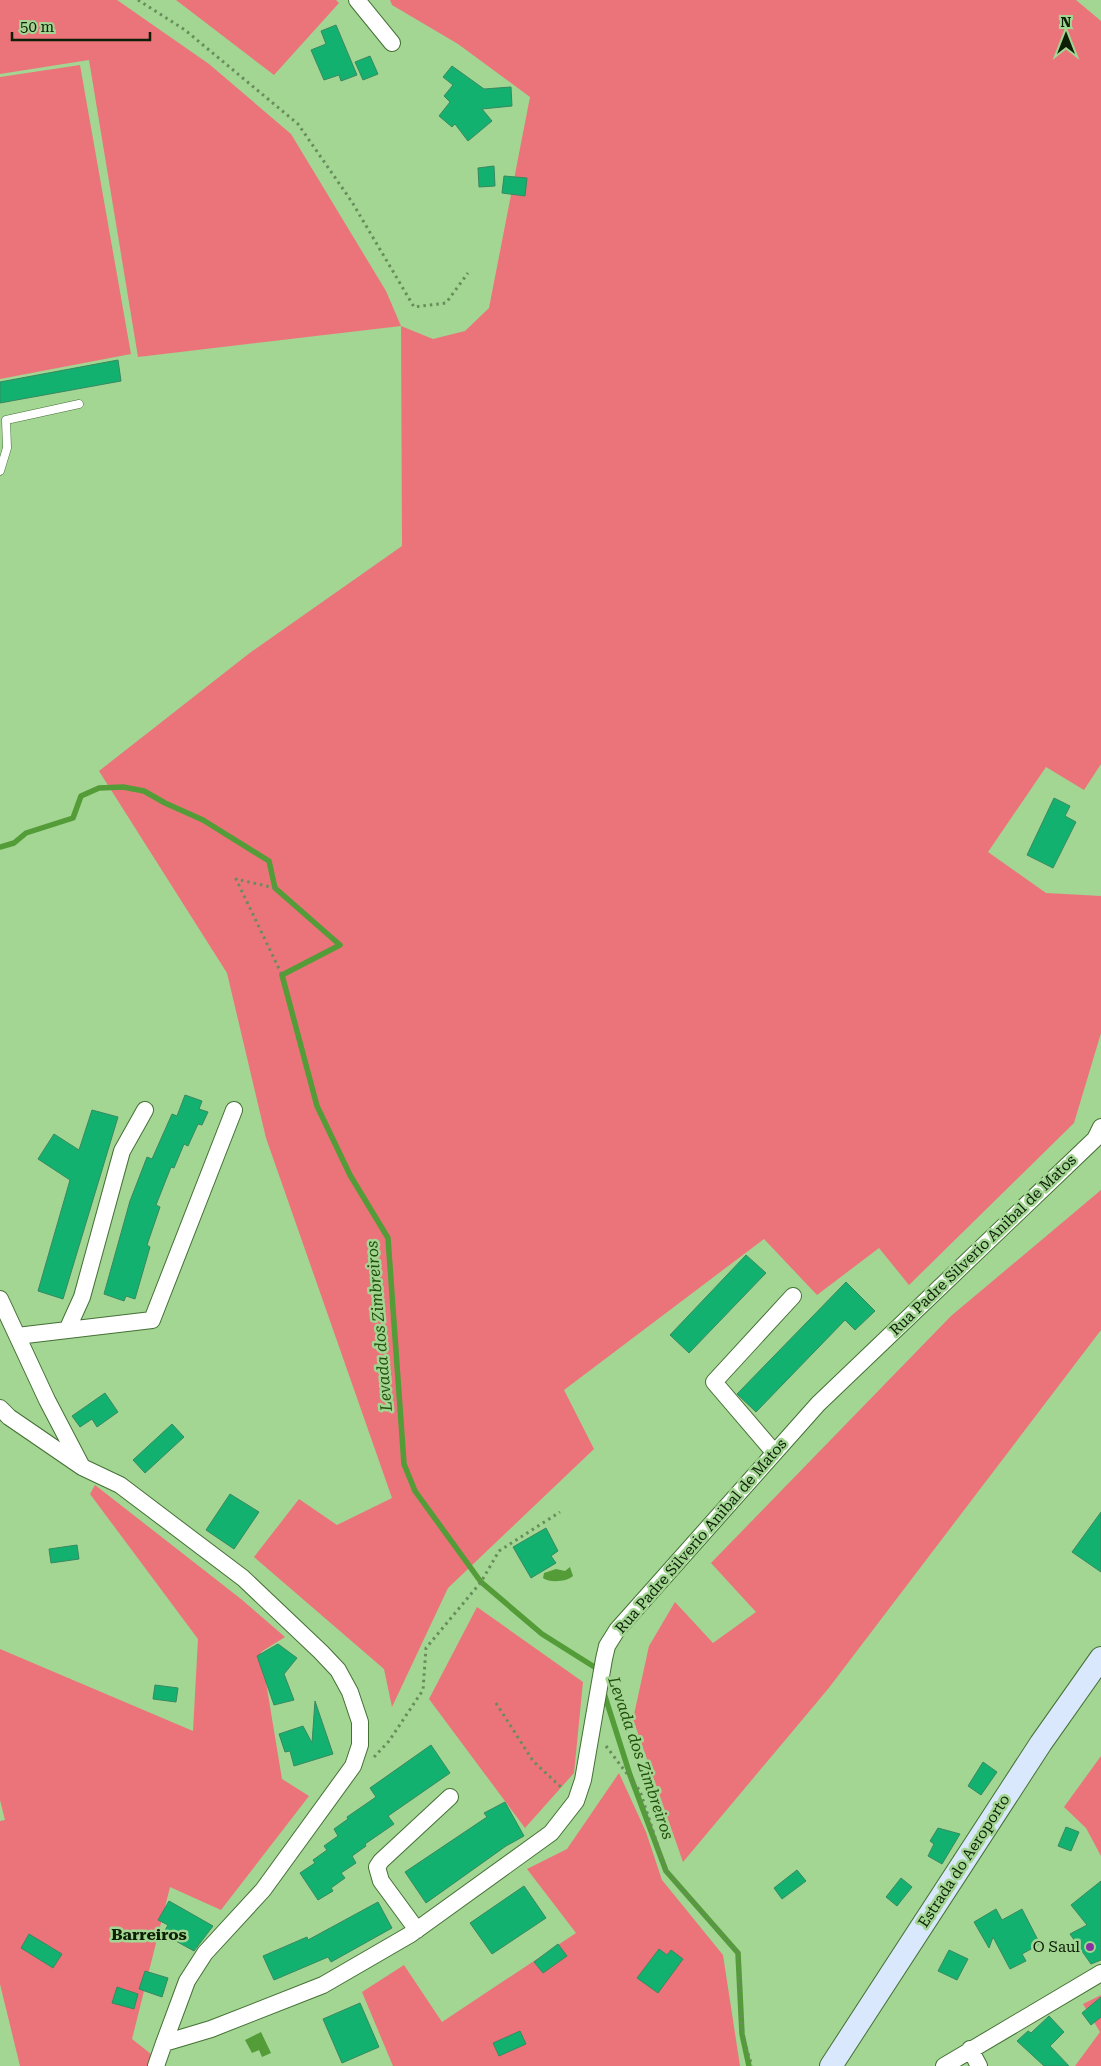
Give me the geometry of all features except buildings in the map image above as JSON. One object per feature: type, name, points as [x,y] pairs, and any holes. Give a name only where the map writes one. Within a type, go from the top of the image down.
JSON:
[{"type":"main road","name":"Estrada do Aeroporto","points":[[831,2066],[1041,1743],[1101,1658]]},
{"type":"street","points":[[357,0],[392,43]]},
{"type":"street","points":[[67,1330],[82,1297],[122,1151],[145,1110]]},
{"type":"street","points":[[17,1336],[152,1320],[234,1110]]},
{"type":"street","name":"Rua Padre Silverio Anibal de Matos","points":[[164,2043],[211,2029],[323,1985],[417,1930],[551,1833],[576,1801],[583,1780],[607,1646],[618,1630],[818,1404],[1095,1138],[1101,1127]]},
{"type":"street","points":[[774,1452],[714,1382],[793,1296]]},
{"type":"street","points":[[0,1299],[46,1400],[82,1467]]},
{"type":"street","points":[[0,1408],[9,1417],[82,1467],[120,1485],[243,1578],[338,1670],[350,1692],[360,1722],[360,1745],[352,1766],[263,1890],[205,1953],[187,1981],[156,2066]]},
{"type":"street","points":[[417,1930],[381,1881],[377,1867],[381,1861],[450,1797]]},
{"type":"street","points":[[944,2066],[1101,1973]]},
{"type":"street","points":[[970,2049],[979,2066]]},
{"type":"lane","points":[[0,471],[7,448],[6,420],[79,404]]},
{"type":"path","points":[[138,0],[186,30],[298,124],[352,202],[414,307],[446,303],[468,272]]},
{"type":"path","points":[[275,888],[236,879],[282,975]]},
{"type":"path","points":[[352,1766],[374,1758],[389,1741],[423,1690],[426,1648],[481,1582],[500,1551],[560,1512]]},
{"type":"path","points":[[496,1703],[533,1761],[576,1801]]},
{"type":"path","points":[[602,1741],[640,1791],[666,1872],[738,1953],[742,2034],[752,2066]]},
{"type":"shaded area","points":[[0,0],[117,0],[209,64],[291,134],[386,291],[401,326],[138,357],[89,60],[0,74]]},
{"type":"shaded area","points":[[176,0],[336,0],[339,3],[274,75]]},
{"type":"shaded area","points":[[390,0],[1076,0],[1101,21],[1101,764],[1084,790],[1046,767],[988,852],[1046,893],[1101,896],[1101,1033],[1074,1123],[909,1285],[879,1248],[817,1295],[764,1239],[564,1390],[594,1449],[448,1588],[392,1707],[384,1669],[254,1557],[299,1499],[337,1525],[392,1498],[266,1138],[227,973],[99,771],[251,652],[402,546],[401,326],[433,339],[465,331],[489,308],[530,97],[458,44],[392,5]]},
{"type":"shaded area","points":[[80,65],[131,354],[0,379],[0,77]]},
{"type":"shaded area","points":[[1101,1190],[1101,1330],[828,1689],[683,1862],[633,1719],[649,1646],[675,1602],[713,1643],[756,1612],[711,1563],[951,1316]]},
{"type":"shaded area","points":[[95,1485],[241,1599],[285,1637],[261,1652],[282,1779],[309,1796],[221,1910],[170,1887],[132,2039],[151,2054],[148,2066],[20,2066],[0,1984],[0,1821],[5,1820],[0,1800],[0,1649],[193,1731],[198,1639],[90,1494]]},
{"type":"shaded area","points":[[570,1567],[573,1576],[566,1580],[554,1581],[543,1578],[544,1573],[556,1569],[565,1571]]},
{"type":"shaded area","points":[[477,1607],[583,1682],[574,1773],[525,1828],[429,1699]]},
{"type":"shaded area","points":[[1101,1756],[1101,1856],[1086,1828],[1064,1807]]},
{"type":"shaded area","points":[[619,1773],[646,1832],[662,1880],[723,1955],[740,2066],[393,2066],[362,1992],[404,1965],[442,2022],[576,1933],[527,1869],[567,1849]]},
{"type":"shaded area","points":[[1101,1995],[1101,2066],[1075,2066],[1100,2032],[1083,2004]]},
{"type":"shaded area","points":[[261,2032],[271,2053],[262,2057],[259,2050],[252,2053],[245,2040]]},
{"type":"waterway","name":"Levada dos Zimbreiros","points":[[0,847],[14,843],[26,833],[73,818],[81,796],[99,788],[123,787],[144,791],[165,803],[203,820],[269,861],[275,888],[340,945],[282,975],[317,1106],[350,1175],[388,1238],[404,1464],[415,1491],[481,1582],[542,1634],[596,1668],[597,1672]]},
{"type":"waterway","name":"Levada dos Zimbreiros","points":[[603,1690],[630,1775],[666,1871],[738,1953],[742,2034],[749,2066]]},
{"type":"place","name":"O Saul","points":[[1090,1947]]},
{"type":"district","name":"Barreiros","points":[[149,1934]]}]
